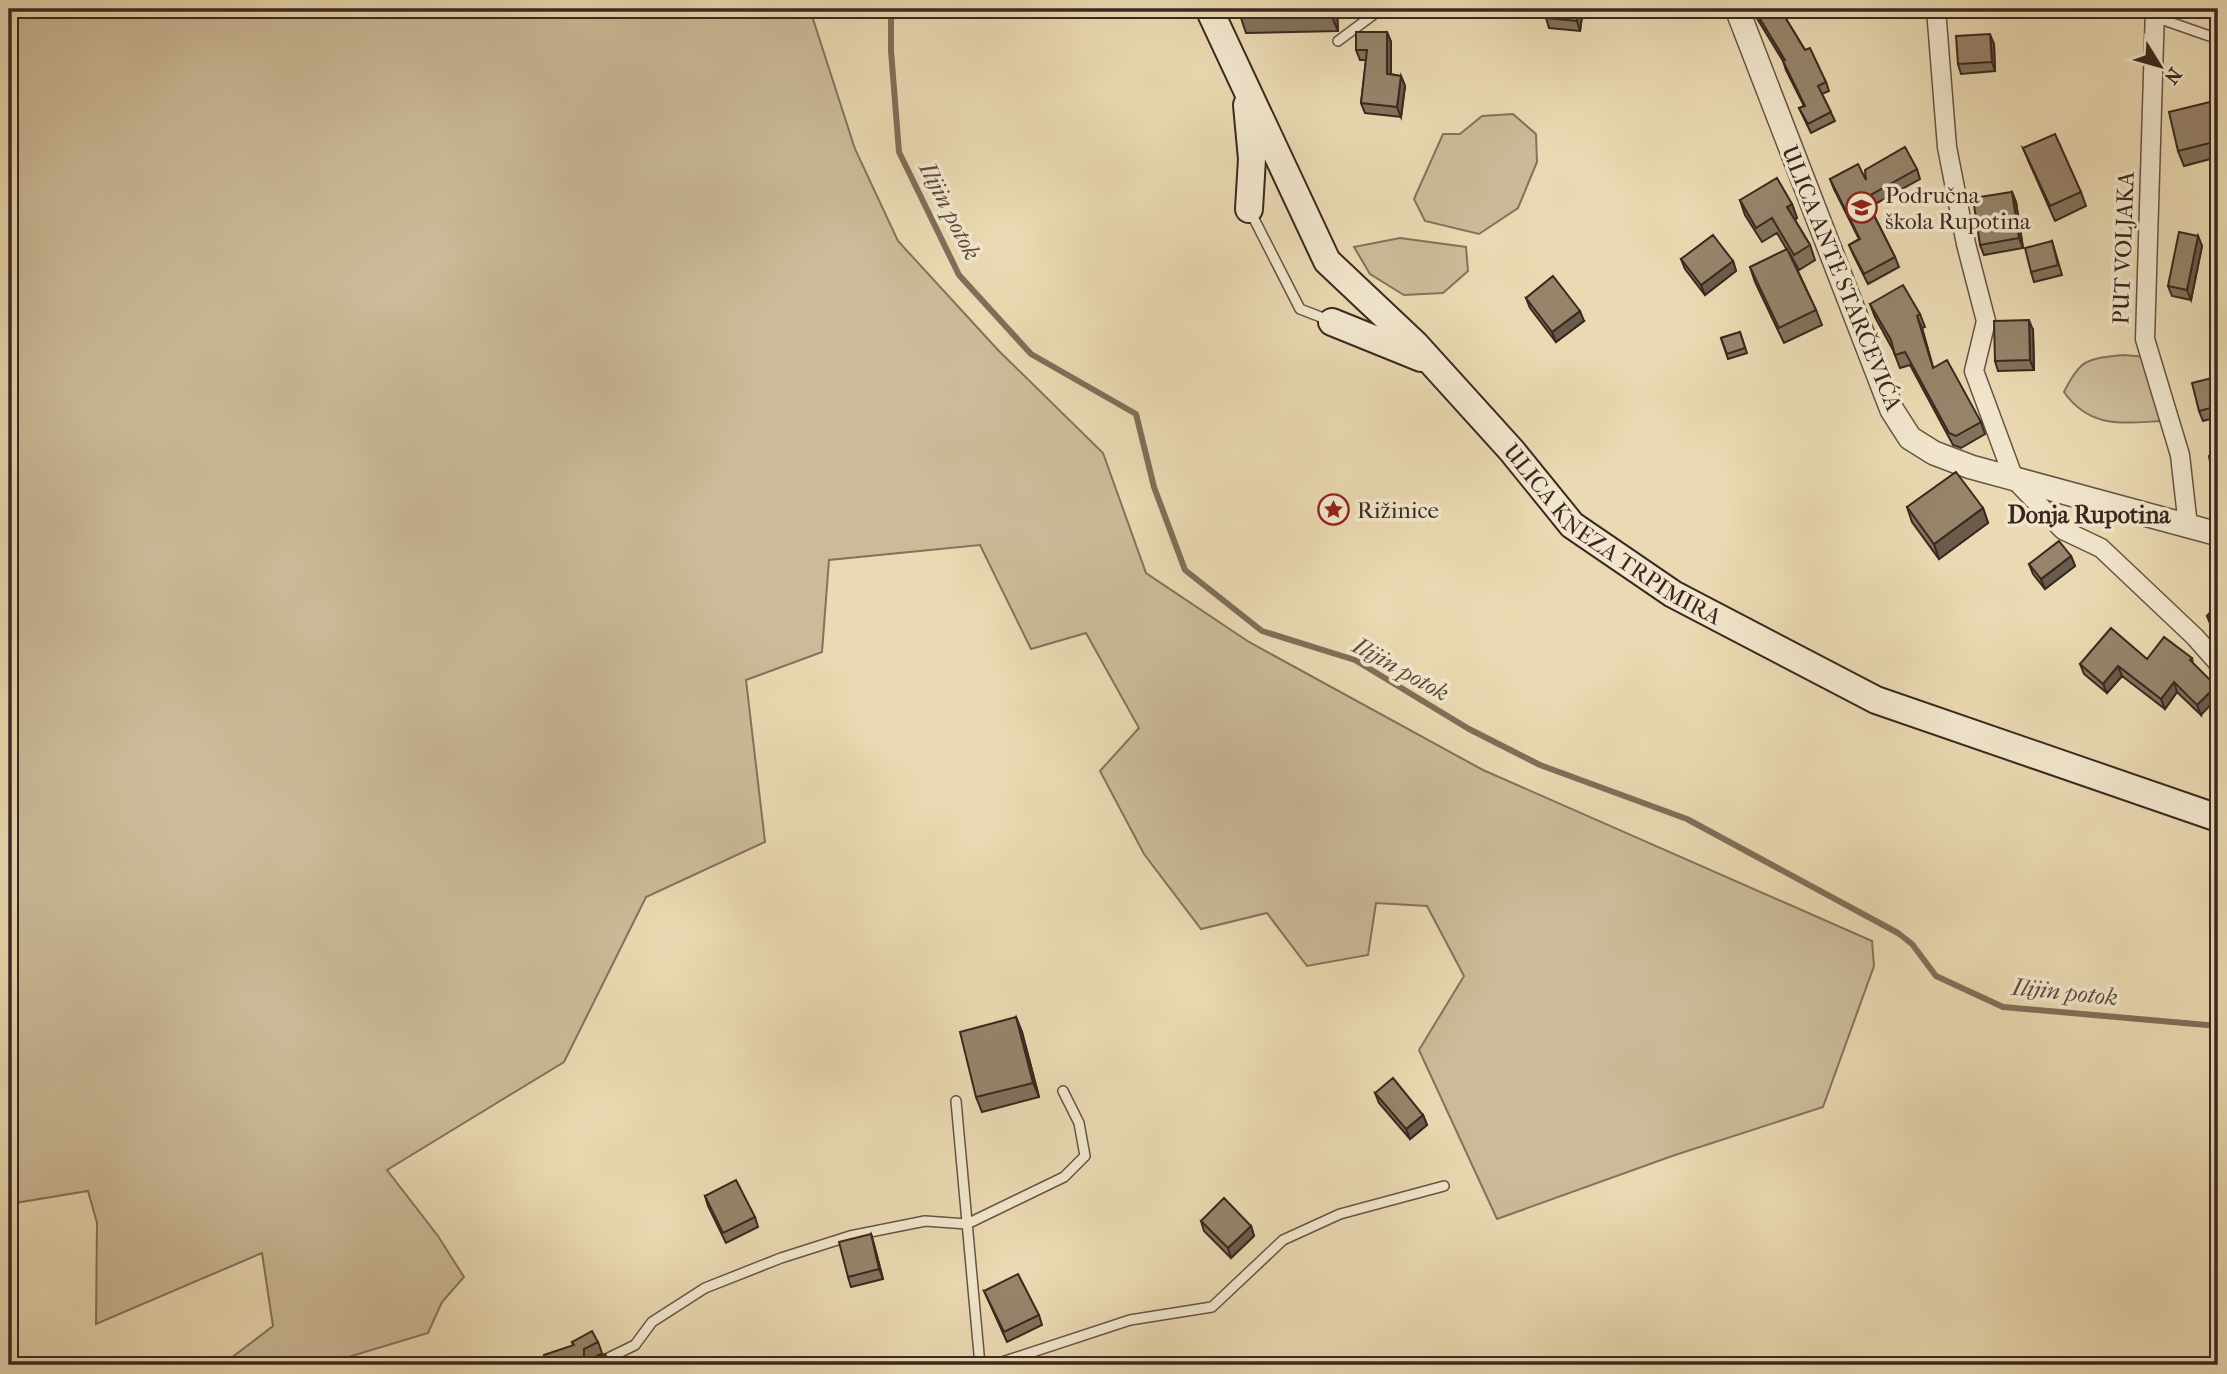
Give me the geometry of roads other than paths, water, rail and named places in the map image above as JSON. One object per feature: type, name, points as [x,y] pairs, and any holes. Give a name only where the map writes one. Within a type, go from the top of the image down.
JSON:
[{"type":"main road","name":"ULICA KNEZA TRPIMIRA","points":[[1209,9],[1327,261],[1433,364],[1513,451],[1572,525],[1672,594],[1876,700],[2218,818]]},
{"type":"main road","points":[[1245,86],[1252,159],[1249,209]]},
{"type":"main road","points":[[1332,321],[1433,364]]},
{"type":"street","name":"ULICA ANTE STARČEVIĆA","points":[[1737,9],[1892,410],[1910,438],[1934,453],[1971,467],[2218,534]]},
{"type":"street","points":[[1936,9],[1947,147],[1966,244],[1986,321],[1974,371],[2014,479],[2063,530],[2101,548],[2195,637],[2218,663]]},
{"type":"street","name":"PUT VOLJAKA","points":[[2155,13],[2145,339],[2180,456],[2188,526]]},
{"type":"lane","points":[[1338,41],[1381,9]]},
{"type":"lane","points":[[2155,13],[2218,39]]},
{"type":"lane","points":[[1249,209],[1300,309],[1332,321]]},
{"type":"lane","points":[[594,1365],[635,1345],[652,1322],[705,1287],[781,1258],[850,1236],[925,1221],[967,1224],[1064,1177],[1085,1156],[1079,1123],[1063,1091]]},
{"type":"lane","points":[[956,1101],[980,1365]]},
{"type":"lane","points":[[992,1365],[1130,1320],[1212,1307],[1283,1240],[1340,1214],[1444,1186]]},
{"type":"waterway","name":"Ilijin potok","points":[[891,9],[891,51],[899,152],[959,275],[1031,354],[1136,414],[1154,487],[1185,570],[1262,631],[1355,660],[1469,729],[1540,765],[1687,819],[1898,933],[1912,944],[1936,976],[2003,1007],[2218,1026]]},
{"type":"place","name":"Područna škola Rupotina","points":[[1862,208]]},
{"type":"place","name":"Rižinice","points":[[1334,510]]},
{"type":"district","name":"Donja Rupotina","points":[[2089,515]]}]
